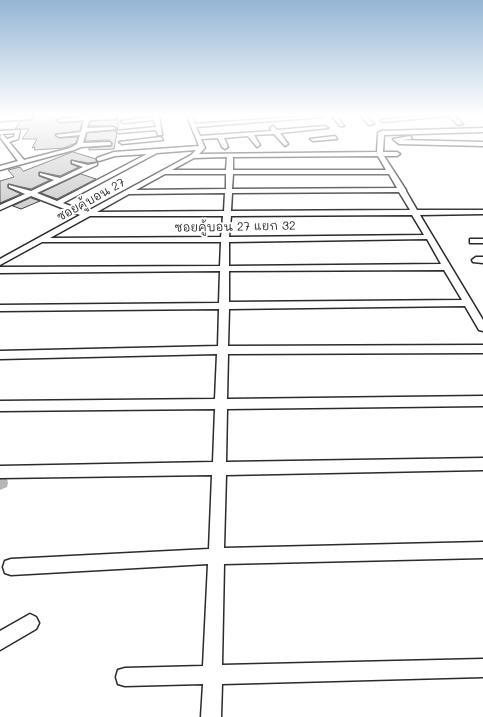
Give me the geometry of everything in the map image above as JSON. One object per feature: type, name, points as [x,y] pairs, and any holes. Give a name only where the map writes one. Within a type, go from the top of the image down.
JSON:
[{"type":"street","points":[[9,149],[22,162]]},
{"type":"street","points":[[0,168],[70,149]]},
{"type":"street","points":[[0,208],[88,167],[110,155],[182,149]]},
{"type":"street","name":"ซอยคู้บอน 27","points":[[2,259],[42,240],[193,156],[200,149]]},
{"type":"street","points":[[380,149],[380,154],[402,190],[413,212],[483,328]]},
{"type":"street","points":[[56,204],[160,151]]},
{"type":"street","points":[[193,156],[397,154]]},
{"type":"street","points":[[211,717],[220,469],[225,268],[224,240],[228,214],[230,156]]},
{"type":"street","points":[[74,162],[88,167]]},
{"type":"street","points":[[162,172],[391,172]]},
{"type":"street","points":[[42,174],[60,180]]},
{"type":"street","points":[[11,186],[56,204],[88,214],[483,212]]},
{"type":"street","points":[[128,192],[402,190]]},
{"type":"street","name":"ซอยคู้บอน 27 แยก 32","points":[[42,240],[224,240],[429,237]]},
{"type":"street","points":[[473,241],[483,241]]},
{"type":"street","points":[[0,270],[447,267]]},
{"type":"street","points":[[0,308],[469,303]]},
{"type":"street","points":[[0,355],[223,350],[483,348]]},
{"type":"street","points":[[0,406],[483,401]]},
{"type":"street","points":[[0,472],[483,464]]},
{"type":"street","points":[[11,567],[217,556],[483,550]]},
{"type":"street","points":[[0,641],[30,623]]},
{"type":"street","points":[[125,677],[483,668]]},
{"type":"building","points":[[73,152],[96,159],[97,162],[88,163],[71,160],[71,164],[79,167],[60,176],[39,172],[39,176],[50,180],[31,189],[8,184],[8,188],[21,194],[0,203],[0,181],[14,177],[8,170],[20,167],[23,171]]},
{"type":"building","points":[[81,174],[96,179],[57,199],[41,193]]},
{"type":"building","points":[[31,198],[40,201],[21,209],[13,206]]}]
